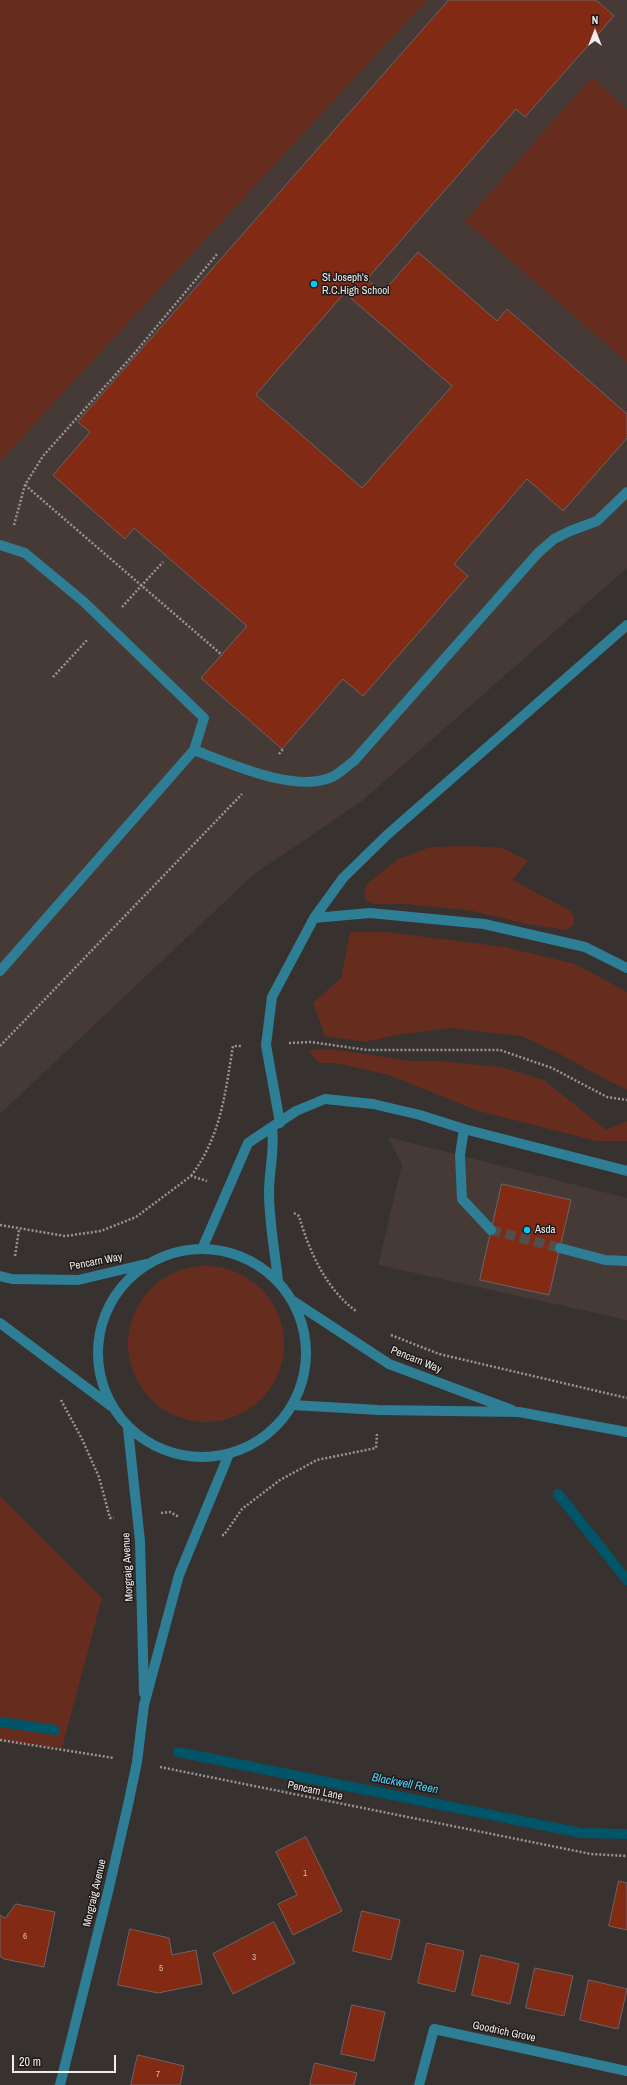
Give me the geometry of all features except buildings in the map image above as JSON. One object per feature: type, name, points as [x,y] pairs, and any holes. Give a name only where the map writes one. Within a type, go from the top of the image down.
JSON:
[{"type":"street","points":[[194,750],[259,775],[297,781],[315,780],[333,776],[354,761],[538,553],[554,539],[570,530],[598,521],[627,492]]},
{"type":"street","points":[[0,971],[194,750],[204,718],[84,602],[25,553],[4,546]]},
{"type":"street","points":[[278,1281],[269,1201],[269,1172],[276,1126],[266,1045],[272,997],[314,918],[343,878],[387,835],[627,626]]},
{"type":"street","points":[[314,918],[370,914],[484,924],[585,947],[627,968]]},
{"type":"street","points":[[202,1249],[248,1143],[276,1126],[296,1111],[325,1099],[373,1104],[420,1115],[464,1129],[627,1171]]},
{"type":"street","points":[[464,1129],[460,1155],[462,1199],[492,1230]]},
{"type":"street","points":[[560,1248],[605,1260],[627,1261]]},
{"type":"street","points":[[202,1249],[230,1252],[256,1264],[278,1281],[293,1301],[303,1327],[306,1353],[303,1380],[293,1406],[276,1427],[254,1444],[229,1454],[193,1458],[158,1448],[128,1429],[111,1406],[99,1375],[97,1342],[106,1310],[124,1283],[149,1263],[175,1252],[202,1249]]},
{"type":"street","name":"Pencarn Way","points":[[0,1276],[12,1279],[78,1280],[149,1263]]},
{"type":"street","name":"Pencarn Way","points":[[293,1301],[389,1364],[519,1412]]},
{"type":"street","points":[[0,1323],[111,1406]]},
{"type":"street","name":"Pencarn Way","points":[[293,1406],[378,1410],[519,1412],[627,1432]]},
{"type":"street","name":"Morgraig Avenue","points":[[128,1429],[140,1541],[144,1705]]},
{"type":"street","name":"Morgraig Avenue","points":[[60,2085],[108,1892],[137,1762],[144,1705],[179,1575],[229,1454]]},
{"type":"street","name":"Goodrich Grove","points":[[419,2085],[434,2029],[627,2071]]},
{"type":"path","points":[[4,546],[24,485],[43,456],[133,355],[218,253]]},
{"type":"path","points":[[24,485],[222,655]]},
{"type":"path","points":[[0,1046],[283,749]]},
{"type":"path","points":[[0,1225],[65,1236],[101,1231],[136,1217],[191,1176],[205,1158],[223,1110],[233,1046],[311,1042],[367,1050],[500,1050],[552,1068],[607,1097],[627,1100]]},
{"type":"path","points":[[191,1176],[228,1189]]},
{"type":"path","points":[[269,1201],[299,1216],[306,1239],[327,1281],[349,1306],[361,1316]]},
{"type":"path","points":[[385,1332],[439,1354],[627,1398]]},
{"type":"path","name":"Pencarn Lane","points":[[0,1740],[137,1762],[370,1811],[591,1854],[627,1856]]},
{"type":"shaded area","name":"St Joseph's R.C.High School","points":[[0,0],[627,0],[627,568],[362,801],[253,875],[0,1114]]},
{"type":"shaded area","points":[[0,0],[427,0],[0,461]]},
{"type":"shaded area","points":[[592,77],[627,109],[627,362],[465,221]]},
{"type":"shaded area","points":[[469,846],[503,848],[528,861],[512,880],[571,911],[575,923],[567,930],[527,924],[473,911],[406,904],[373,904],[365,899],[365,889],[367,884],[398,859],[431,847]]},
{"type":"shaded area","points":[[350,932],[385,932],[505,947],[575,964],[627,992],[627,1089],[610,1082],[558,1053],[521,1036],[451,1028],[396,1035],[365,1042],[325,1036],[313,1003],[341,978]]},
{"type":"shaded area","points":[[330,1049],[412,1061],[438,1061],[501,1067],[544,1080],[606,1130],[627,1121],[627,1141],[597,1141],[478,1111],[389,1075],[336,1063],[319,1063],[308,1050]]},
{"type":"shaded area","points":[[388,1137],[627,1198],[627,1320],[378,1265],[402,1165]]},
{"type":"shaded area","points":[[206,1266],[236,1272],[249,1279],[261,1289],[271,1301],[278,1314],[284,1344],[278,1374],[271,1387],[261,1399],[249,1409],[236,1416],[206,1422],[176,1416],[163,1409],[151,1399],[141,1387],[134,1374],[128,1344],[134,1314],[141,1301],[151,1289],[163,1279],[176,1272]]},
{"type":"shaded area","points":[[0,1496],[102,1598],[62,1748],[0,1740]]},
{"type":"waterway","points":[[558,1494],[627,1580]]},
{"type":"waterway","name":"Blackwell Reen","points":[[0,1722],[55,1730]]},
{"type":"waterway","name":"Blackwell Reen","points":[[178,1752],[581,1833],[627,1834]]},
{"type":"tunnel","points":[[491,1230],[560,1248]]},
{"type":"place","name":"St Joseph's R.C.High School","points":[[314,284]]},
{"type":"place","name":"Asda","points":[[527,1230]]}]
